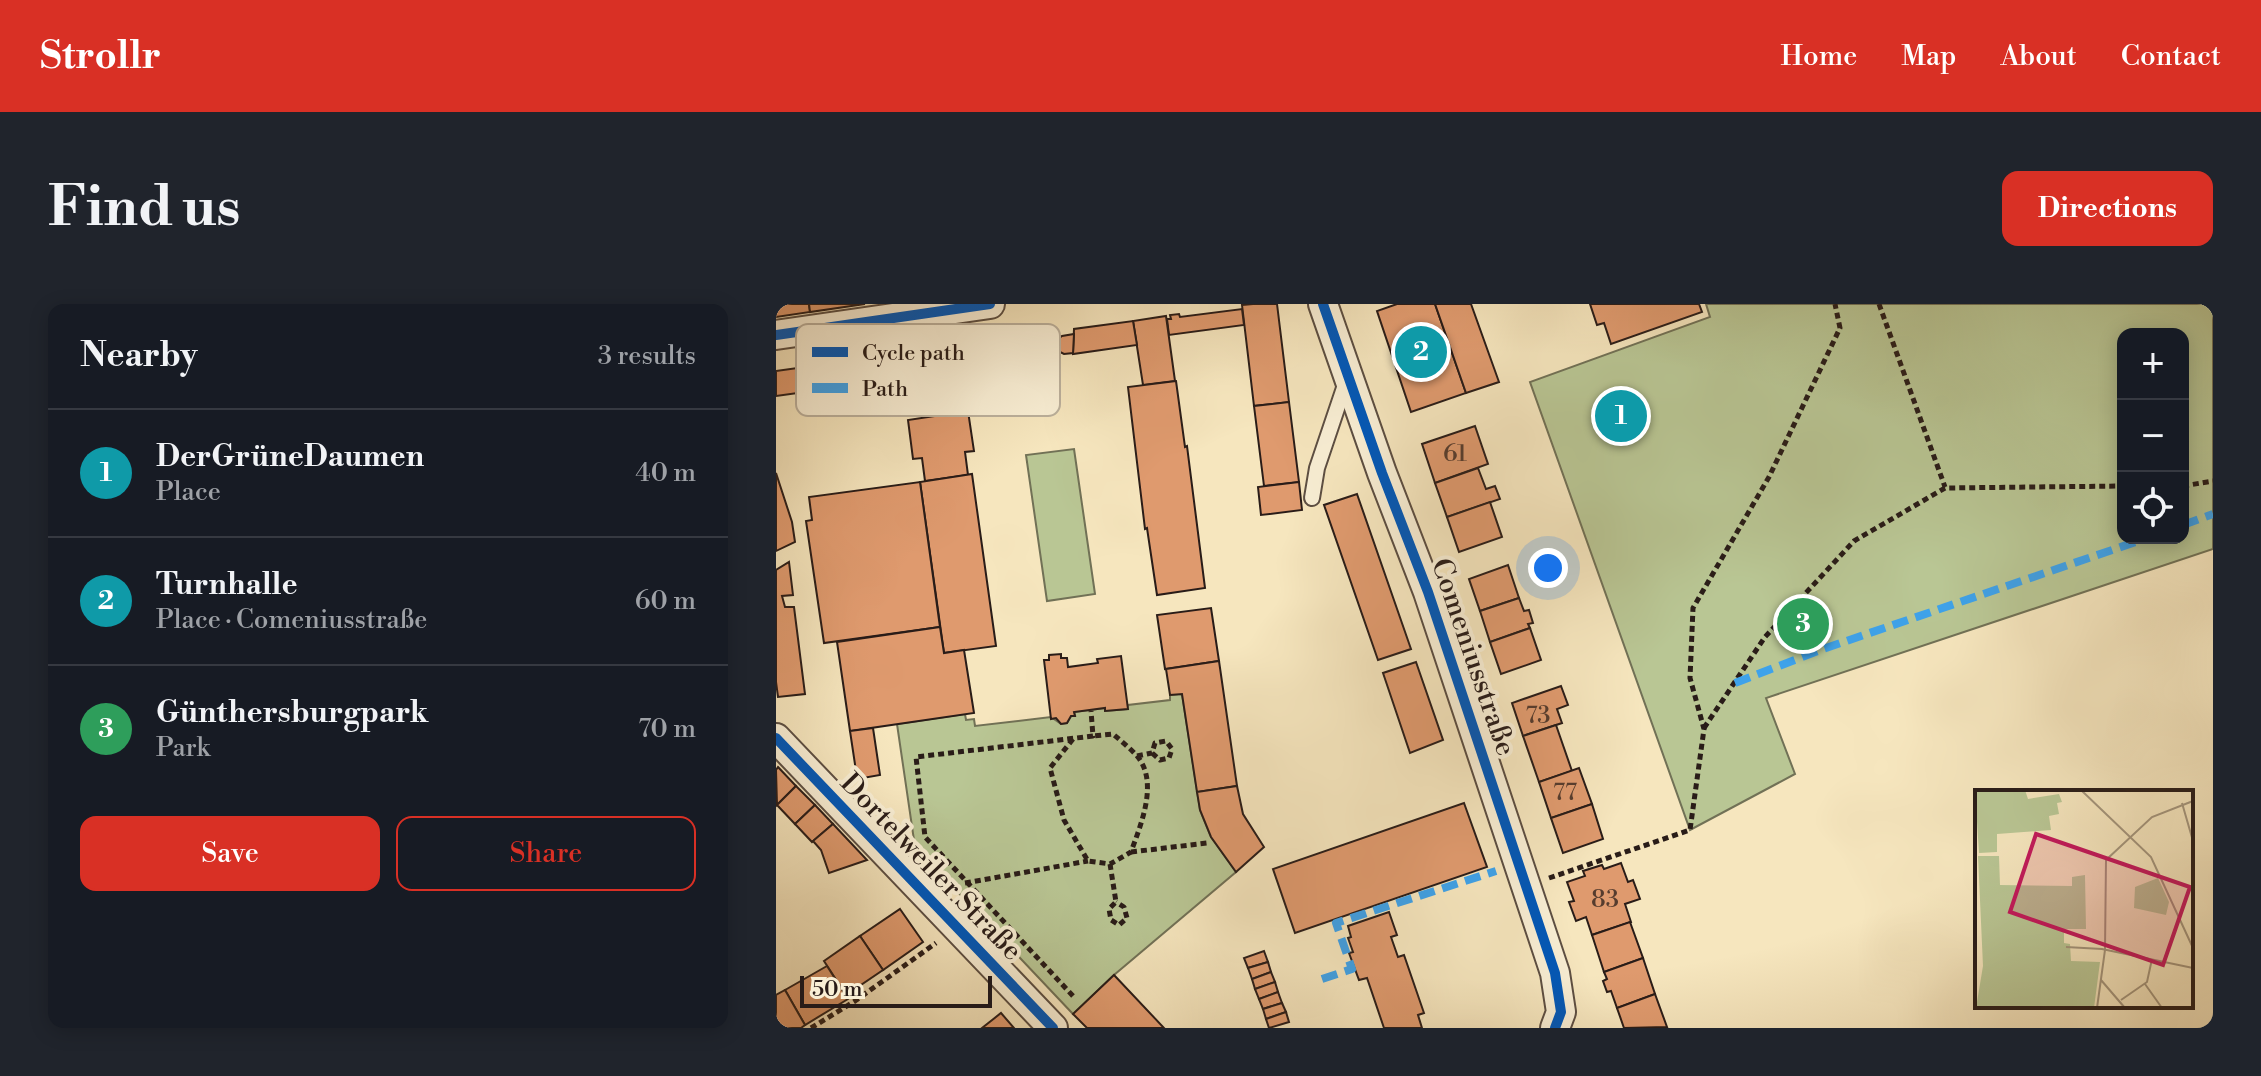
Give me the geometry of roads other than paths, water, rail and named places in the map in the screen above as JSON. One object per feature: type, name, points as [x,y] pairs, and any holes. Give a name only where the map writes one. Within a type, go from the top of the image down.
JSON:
[{"type":"street","points":[[826,324],[886,311],[990,304]]},
{"type":"street","name":"Comeniusstraße","points":[[1323,304],[1382,473],[1428,592],[1555,973],[1561,1012],[1555,1028]]},
{"type":"street","points":[[776,335],[796,331]]},
{"type":"street","name":"Dortelweiler Straße","points":[[776,738],[1053,1028]]},
{"type":"lane","points":[[1312,498],[1317,468],[1348,375]]},
{"type":"place","name":"Turnhalle","points":[[1421,352]]},
{"type":"place","name":"DerGrüneDaumen","points":[[1621,416]]},
{"type":"place","name":"Günthersburgpark","points":[[1803,624]]}]
